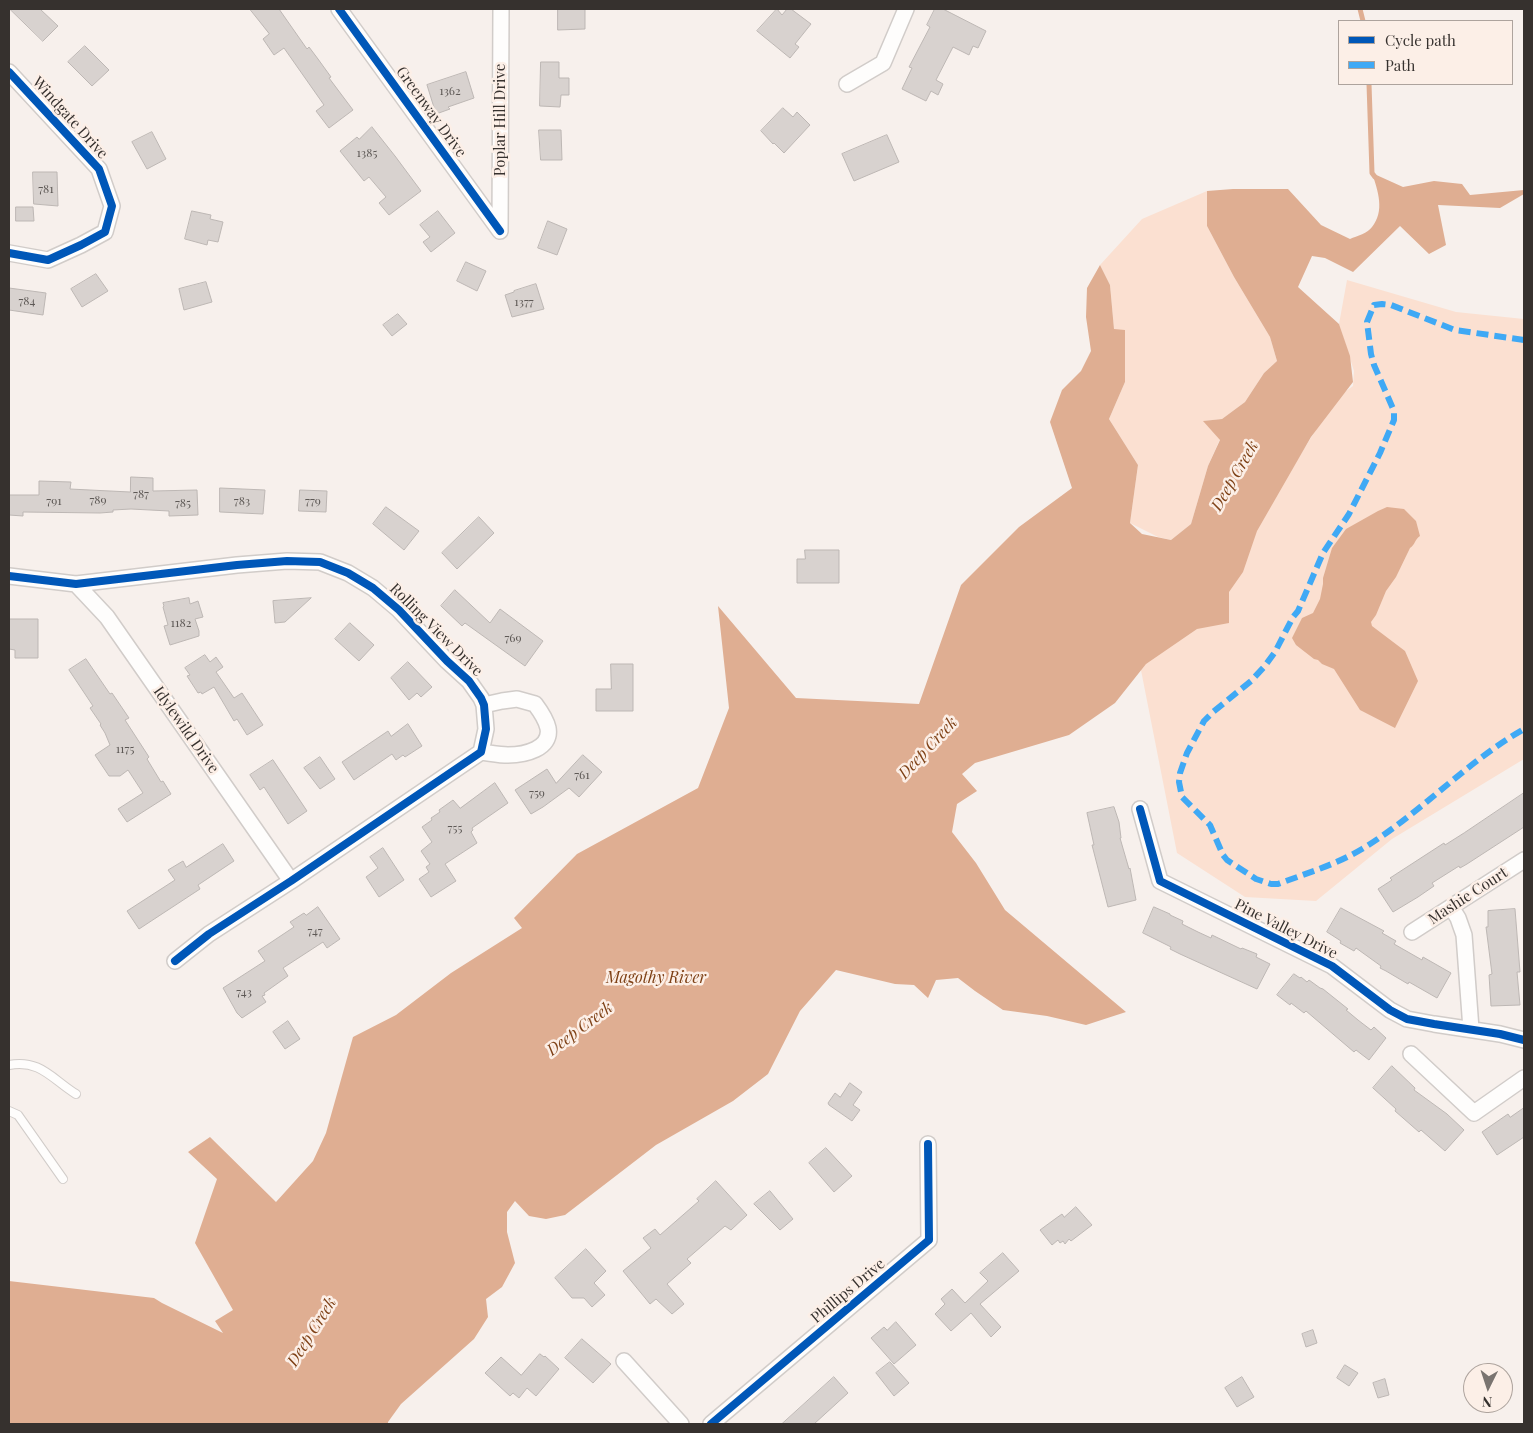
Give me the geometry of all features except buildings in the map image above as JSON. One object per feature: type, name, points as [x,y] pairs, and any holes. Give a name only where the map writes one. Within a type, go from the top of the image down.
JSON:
[{"type":"street","name":"Greenway Drive","points":[[339,9],[500,231]]},
{"type":"street","name":"Poplar Hill Drive","points":[[500,231],[501,9]]},
{"type":"street","points":[[847,84],[883,63],[906,9]]},
{"type":"street","name":"Windgate Drive","points":[[9,72],[99,169],[112,206],[105,232],[81,245],[48,260],[9,253]]},
{"type":"street","name":"Rolling View Drive","points":[[9,576],[76,584],[237,565],[286,561],[320,562],[348,574],[373,588],[399,610],[469,682],[484,705],[486,729],[481,752]]},
{"type":"street","name":"Idylewild Drive","points":[[76,584],[107,617],[290,881]]},
{"type":"street","points":[[174,961],[209,934],[481,752],[509,755],[531,751],[541,747],[547,739],[549,730],[545,718],[536,704],[517,699],[484,705]]},
{"type":"street","name":"Pine Valley Drive","points":[[1140,809],[1160,881],[1332,966],[1390,1010],[1407,1018],[1524,1040]]},
{"type":"street","name":"Mashie Court","points":[[1412,932],[1524,860]]},
{"type":"street","points":[[1452,907],[1464,935],[1471,1029]]},
{"type":"street","points":[[1411,1054],[1474,1113],[1524,1078]]},
{"type":"street","name":"Phillips Drive","points":[[711,1424],[929,1240],[928,1144]]},
{"type":"street","points":[[624,1361],[681,1424]]},
{"type":"lane","points":[[9,1065],[19,1063],[32,1064],[76,1094]]},
{"type":"lane","points":[[9,1111],[18,1115],[62,1179]]},
{"type":"shaded area","points":[[1207,191],[1207,226],[1234,277],[1270,337],[1277,361],[1264,373],[1245,402],[1222,419],[1204,421],[1220,439],[1208,466],[1191,524],[1171,540],[1158,537],[1130,523],[1138,465],[1109,419],[1125,382],[1125,330],[1114,330],[1110,285],[1100,265],[1142,219]]},
{"type":"shaded area","points":[[1347,280],[1456,312],[1524,319],[1524,759],[1392,839],[1316,901],[1245,897],[1177,853],[1138,655],[1263,515],[1335,399],[1353,386],[1354,371],[1339,324]]},
{"type":"water","name":"Magothy River","points":[[1372,173],[1403,187],[1434,181],[1462,184],[1470,195],[1524,190],[1524,194],[1500,208],[1438,205],[1446,245],[1429,254],[1400,226],[1353,272],[1325,258],[1312,256],[1298,287],[1339,324],[1350,356],[1353,382],[1311,437],[1257,531],[1243,572],[1229,592],[1229,623],[1197,629],[1146,664],[1115,703],[1069,735],[975,763],[962,774],[977,791],[957,804],[952,832],[976,863],[1005,910],[1126,1012],[1086,1025],[1047,1016],[1003,1010],[958,978],[936,980],[928,998],[914,985],[895,984],[836,970],[800,1011],[768,1074],[733,1101],[656,1145],[565,1215],[546,1219],[529,1216],[515,1201],[507,1212],[507,1232],[515,1263],[502,1287],[486,1299],[488,1317],[474,1339],[401,1404],[388,1424],[9,1424],[9,1281],[154,1298],[223,1333],[215,1321],[233,1310],[195,1243],[217,1179],[188,1152],[210,1137],[276,1202],[313,1161],[326,1133],[353,1037],[396,1015],[451,973],[522,928],[514,918],[577,854],[698,788],[729,708],[718,606],[796,698],[919,704],[961,585],[1019,527],[1072,488],[1050,422],[1062,390],[1081,371],[1091,351],[1086,317],[1087,288],[1100,265],[1110,285],[1114,329],[1125,330],[1125,382],[1109,419],[1138,465],[1130,523],[1142,534],[1171,540],[1191,524],[1208,466],[1220,440],[1203,421],[1222,419],[1245,402],[1264,373],[1277,361],[1270,337],[1234,277],[1207,226],[1207,191],[1288,189],[1321,225],[1350,239],[1370,229],[1376,221],[1379,201]]},
{"type":"water","points":[[1387,507],[1404,509],[1416,521],[1420,536],[1410,548],[1371,622],[1372,626],[1405,651],[1418,681],[1395,728],[1360,710],[1334,669],[1314,659],[1296,645],[1292,638],[1302,618],[1313,613],[1320,599],[1323,578],[1332,548],[1346,529]]},
{"type":"waterway","name":"Deep Creek","points":[[1360,9],[1363,20]]},
{"type":"waterway","name":"Deep Creek","points":[[1369,85],[1372,173],[1375,177]]},
{"type":"marked path","points":[[1524,340],[1455,330],[1391,305],[1374,305],[1367,322],[1371,354],[1394,411],[1394,420],[1380,453],[1349,514],[1323,553],[1298,611],[1275,652],[1251,681],[1204,721],[1187,753],[1179,782],[1182,797],[1210,825],[1227,860],[1256,879],[1271,884],[1278,884],[1331,864],[1362,849],[1404,820],[1482,757],[1524,729]]},
{"type":"cycle path","points":[[339,9],[500,231]]},
{"type":"cycle path","points":[[9,72],[99,169],[112,206],[105,232],[81,245],[48,260],[9,253]]},
{"type":"cycle path","points":[[9,576],[76,584],[237,565],[287,561],[320,562],[348,573],[373,588],[399,610],[447,661],[469,681],[481,698],[484,705],[486,729],[481,752],[291,881],[209,934],[175,961]]},
{"type":"cycle path","points":[[1140,809],[1160,881],[1332,966],[1390,1010],[1407,1019],[1500,1034],[1524,1040]]},
{"type":"cycle path","points":[[711,1424],[929,1240],[928,1144]]}]
